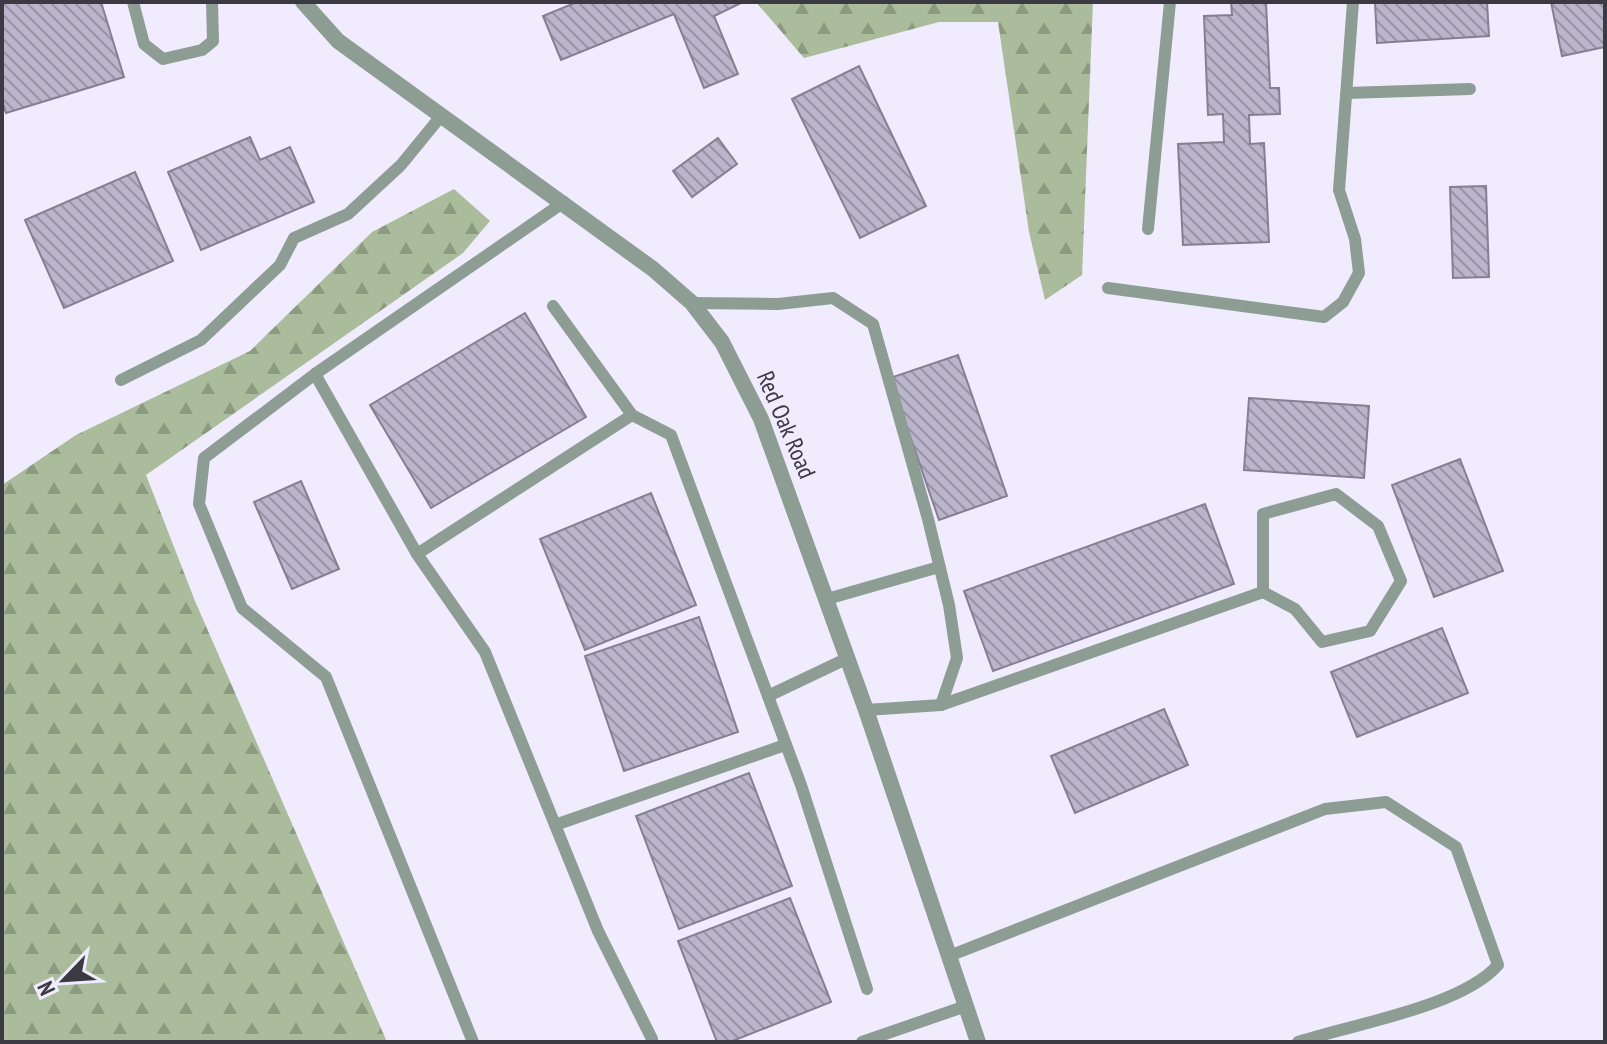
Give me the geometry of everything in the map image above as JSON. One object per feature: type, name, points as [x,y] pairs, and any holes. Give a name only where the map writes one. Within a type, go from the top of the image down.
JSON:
[{"type":"street","name":"Red Oak Road","points":[[303,2],[338,41],[653,269],[692,303],[722,342],[761,419],[827,599],[978,1042]]},
{"type":"lane","points":[[133,2],[144,44],[163,59],[202,50],[213,41],[212,2]]},
{"type":"lane","points":[[1148,229],[1170,2]]},
{"type":"lane","points":[[1108,288],[1324,317],[1343,302],[1359,273],[1355,239],[1339,190],[1353,2]]},
{"type":"lane","points":[[1347,93],[1470,89]]},
{"type":"lane","points":[[121,380],[201,340],[280,265],[294,238],[348,214],[401,165],[441,116]]},
{"type":"lane","points":[[473,1042],[326,677],[242,608],[199,504],[204,458],[315,374],[564,202]]},
{"type":"lane","points":[[692,303],[778,304],[833,298],[873,324],[939,567],[957,658],[941,705]]},
{"type":"lane","points":[[553,306],[632,415],[671,435],[768,696],[867,989]]},
{"type":"lane","points":[[315,374],[417,554],[485,652],[598,931],[652,1039]]},
{"type":"lane","points":[[417,554],[632,415]]},
{"type":"lane","points":[[866,710],[941,705],[1263,592],[1295,609],[1322,642],[1370,631],[1401,581],[1378,526],[1336,494],[1263,514],[1263,592]]},
{"type":"lane","points":[[827,599],[939,567]]},
{"type":"lane","points":[[768,696],[848,658]]},
{"type":"lane","points":[[555,825],[785,745]]},
{"type":"lane","points":[[949,956],[1325,809],[1386,802],[1456,847],[1498,965],[1486,978],[1403,1013],[1298,1042]]},
{"type":"lane","points":[[862,1042],[966,1006]]},
{"type":"green space","points":[[756,2],[1093,2],[1082,275],[1045,300],[1029,232],[998,22],[939,22],[804,58]]},
{"type":"green space","points":[[454,189],[490,221],[463,253],[146,475],[195,601],[387,1042],[2,1042],[2,485],[76,435],[250,351],[372,232]]},
{"type":"building","points":[[2,2],[101,2],[124,77],[6,113],[2,101]]},
{"type":"building","points":[[577,2],[743,2],[714,16],[738,74],[704,88],[674,14],[561,60],[543,16]]},
{"type":"building","points":[[1231,2],[1266,2],[1270,88],[1279,88],[1280,114],[1249,115],[1250,144],[1264,143],[1269,242],[1183,245],[1178,144],[1224,142],[1223,114],[1208,115],[1204,16],[1232,15]]},
{"type":"building","points":[[1375,2],[1487,2],[1489,36],[1377,43]]},
{"type":"building","points":[[1551,2],[1605,2],[1605,47],[1562,56]]},
{"type":"building","points":[[859,66],[926,206],[860,238],[792,99]]},
{"type":"building","points":[[250,137],[260,160],[290,147],[314,202],[201,250],[168,172]]},
{"type":"building","points":[[718,138],[737,164],[692,197],[673,171]]},
{"type":"building","points":[[135,172],[173,261],[64,308],[25,220]]},
{"type":"building","points":[[1486,186],[1489,277],[1453,278],[1450,187]]},
{"type":"building","points":[[525,313],[586,417],[431,508],[370,405]]},
{"type":"building","points":[[958,355],[1007,496],[939,520],[890,378]]},
{"type":"building","points":[[1249,398],[1369,406],[1364,478],[1244,470]]},
{"type":"building","points":[[1460,459],[1503,571],[1434,597],[1392,485]]},
{"type":"building","points":[[301,481],[339,569],[292,589],[254,502]]},
{"type":"building","points":[[651,493],[696,605],[585,650],[540,539]]},
{"type":"building","points":[[1205,504],[1234,584],[993,671],[964,591]]},
{"type":"building","points":[[699,617],[738,732],[624,771],[585,656]]},
{"type":"building","points":[[1442,628],[1468,693],[1357,737],[1331,672]]},
{"type":"building","points":[[1164,709],[1188,765],[1075,813],[1051,756]]},
{"type":"building","points":[[749,773],[792,886],[679,929],[636,816]]},
{"type":"building","points":[[790,898],[831,1002],[730,1042],[717,1042],[678,941]]}]
